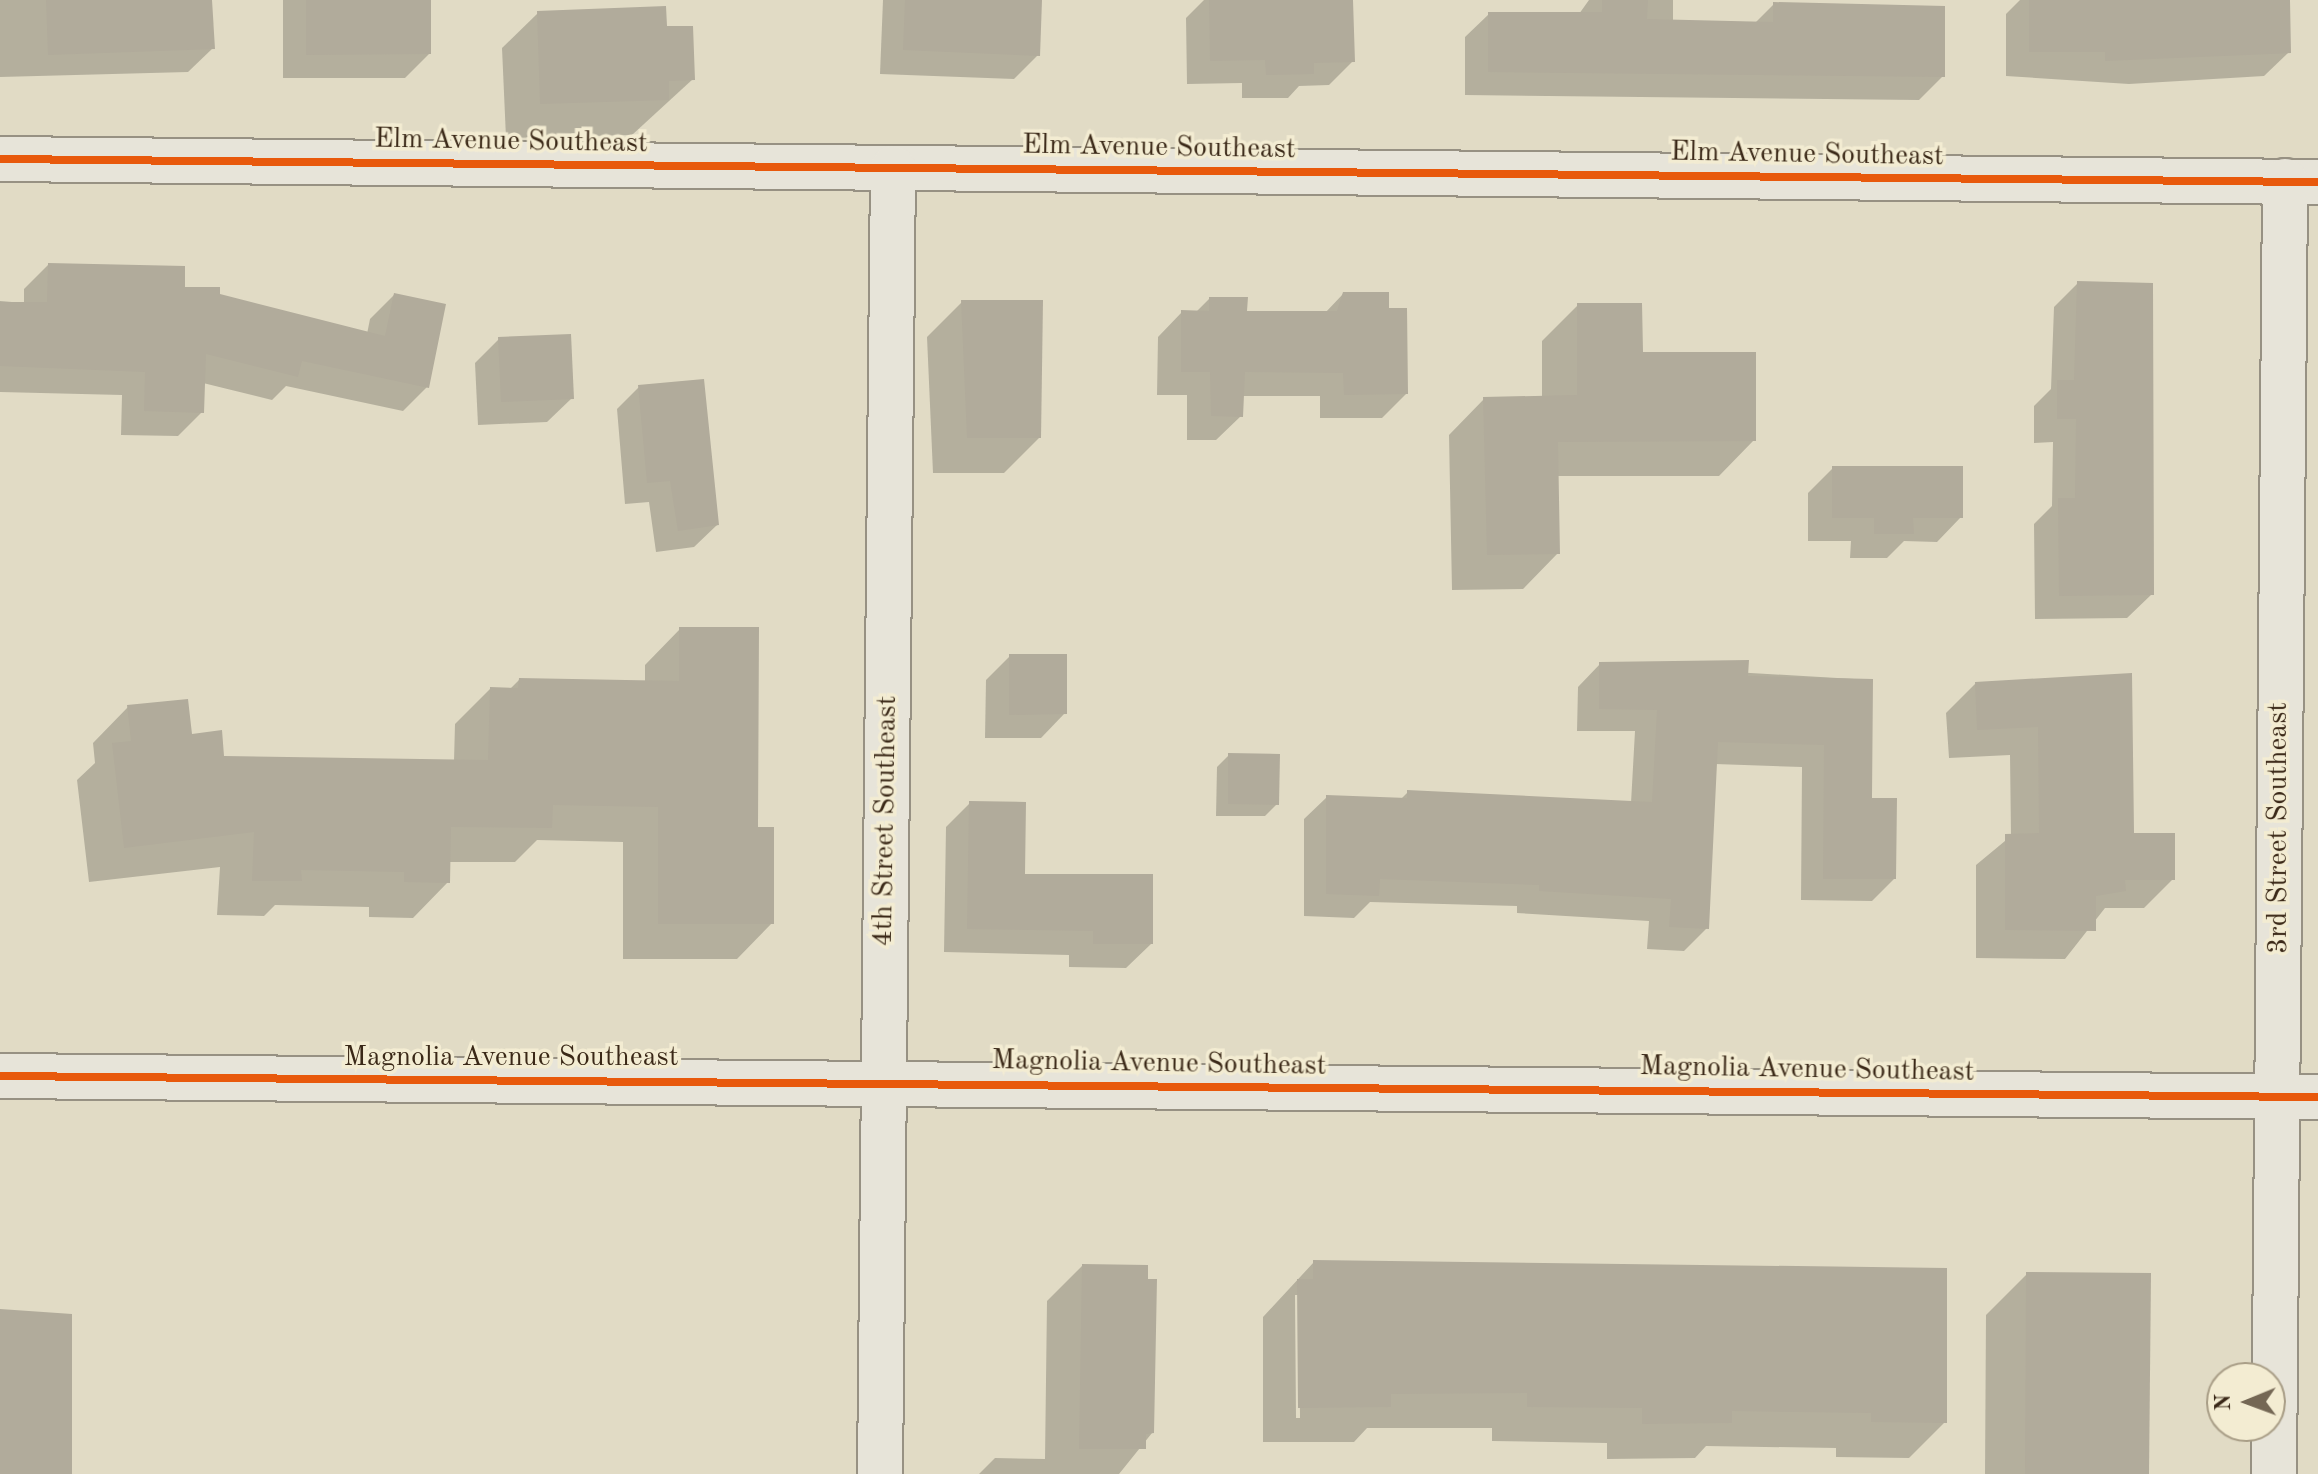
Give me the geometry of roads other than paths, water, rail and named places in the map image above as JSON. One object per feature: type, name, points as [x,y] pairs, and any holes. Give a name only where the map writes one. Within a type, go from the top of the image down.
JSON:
[{"type":"street","name":"Elm Avenue Southeast","points":[[0,159],[2301,182]]},
{"type":"street","name":"4th Street Southeast","points":[[880,1474],[893,168]]},
{"type":"street","name":"3rd Street Southeast","points":[[2274,1474],[2298,1097],[2301,182]]},
{"type":"street","name":"Magnolia Avenue Southeast","points":[[0,1076],[2298,1097]]}]
